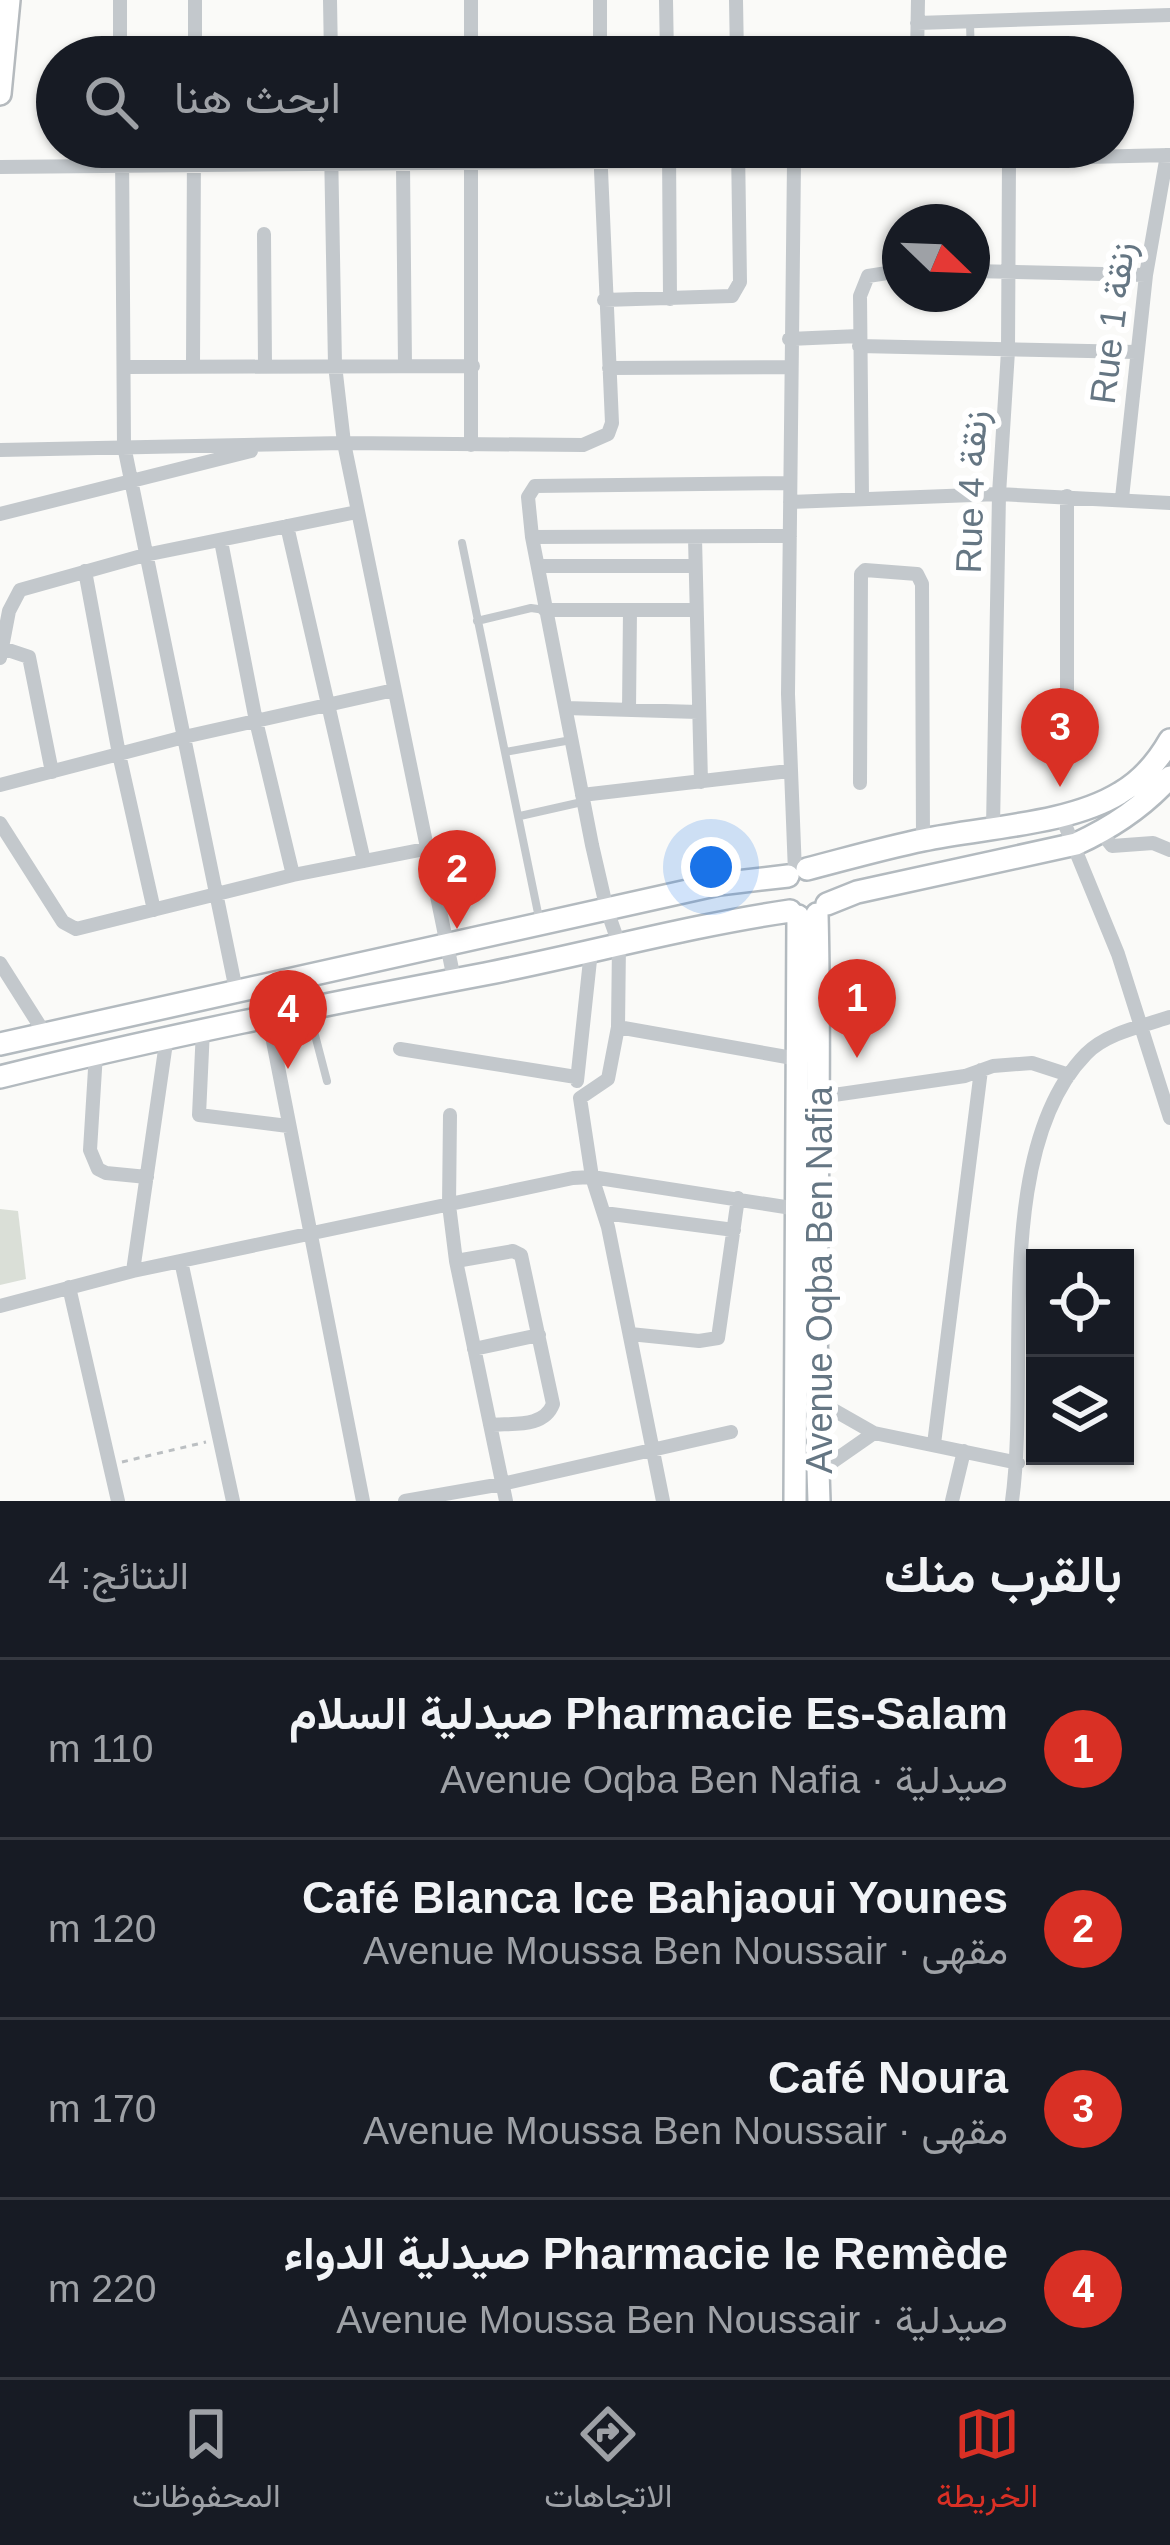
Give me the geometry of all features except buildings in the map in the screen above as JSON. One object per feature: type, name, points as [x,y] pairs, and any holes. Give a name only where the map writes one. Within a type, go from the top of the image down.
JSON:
[{"type":"street","points":[[0,94],[9,0]]},
{"type":"street","points":[[119,0],[120,36]]},
{"type":"street","points":[[195,0],[195,36]]},
{"type":"street","points":[[330,0],[331,36]]},
{"type":"street","points":[[471,0],[471,36]]},
{"type":"street","points":[[600,0],[600,36]]},
{"type":"street","points":[[666,0],[667,36]]},
{"type":"street","points":[[736,0],[737,36]]},
{"type":"street","points":[[917,36],[918,0]]},
{"type":"street","points":[[917,23],[970,24],[1113,8],[1170,15]]},
{"type":"street","points":[[1134,156],[1168,155]]},
{"type":"street","name":"Rue 1 زنقة","points":[[1122,498],[1146,275],[1168,155]]},
{"type":"street","points":[[0,167],[36,167]]},
{"type":"street","points":[[123,168],[124,446],[236,990]]},
{"type":"street","points":[[193,366],[194,168]]},
{"type":"street","points":[[331,168],[334,365],[344,443],[454,979]]},
{"type":"street","points":[[403,168],[405,366]]},
{"type":"street","points":[[471,168],[471,445]]},
{"type":"street","points":[[0,450],[344,443],[583,445],[598,440],[608,434],[612,422],[600,168]]},
{"type":"street","points":[[669,168],[670,299]]},
{"type":"street","points":[[604,300],[725,298],[736,290],[738,168]]},
{"type":"street","points":[[794,168],[789,771],[797,872],[782,898],[808,911]]},
{"type":"street","name":"Rue 4 زنقة","points":[[993,827],[1009,168]]},
{"type":"street","points":[[264,234],[266,366]]},
{"type":"street","points":[[990,271],[1146,275]]},
{"type":"street","points":[[862,497],[860,296],[868,276],[882,274]]},
{"type":"street","points":[[790,339],[1008,351],[1136,352]]},
{"type":"street","points":[[125,367],[473,366]]},
{"type":"street","points":[[608,368],[789,368]]},
{"type":"street","points":[[0,514],[271,446]]},
{"type":"street","points":[[580,1098],[608,1079],[618,1027],[619,944],[583,798],[528,497],[535,486],[790,483]]},
{"type":"street","points":[[790,502],[999,494],[1170,503]]},
{"type":"street","points":[[1067,496],[1067,723]]},
{"type":"street","points":[[52,772],[29,657],[1,653],[9,610],[20,590],[145,555],[357,512]]},
{"type":"street","points":[[287,526],[364,861]]},
{"type":"street","points":[[532,537],[790,536]]},
{"type":"street","points":[[695,538],[701,782]]},
{"type":"street","points":[[221,542],[256,721],[293,874]]},
{"type":"street","points":[[538,566],[694,566]]},
{"type":"street","points":[[860,783],[861,574],[865,570],[916,574],[922,584],[923,840]]},
{"type":"street","points":[[85,572],[154,910]]},
{"type":"street","points":[[545,610],[696,610]]},
{"type":"street","points":[[629,710],[630,610]]},
{"type":"street","points":[[0,785],[184,736],[394,689]]},
{"type":"street","points":[[566,708],[698,712]]},
{"type":"street","points":[[0,1044],[719,884],[797,872],[923,840],[1061,814],[1120,794],[1154,764],[1170,740]]},
{"type":"street","points":[[583,798],[789,771]]},
{"type":"street","points":[[0,1077],[167,1036],[619,944],[808,911],[856,892],[1076,844],[1154,795],[1170,777]]},
{"type":"street","points":[[1061,814],[1144,1026],[1170,1118]]},
{"type":"street","points":[[0,823],[63,922],[76,928],[293,874],[430,848]]},
{"type":"street","points":[[1101,832],[1112,846],[1153,843],[1170,850]]},
{"type":"street","points":[[797,872],[827,881],[808,911]]},
{"type":"street","name":"Avenue Oqba Ben Nafia","points":[[796,1501],[798,1059],[808,911]]},
{"type":"street","name":"Avenue Oqba Ben Nafia","points":[[808,911],[820,1097],[819,1501]]},
{"type":"street","points":[[591,951],[576,1077],[592,1177],[604,1213],[663,1501]]},
{"type":"street","points":[[0,963],[45,1034]]},
{"type":"street","points":[[262,985],[363,1501]]},
{"type":"street","points":[[1012,1501],[1018,1463],[1024,1207],[1037,1145],[1069,1075],[1094,1047],[1170,1018]]},
{"type":"street","points":[[618,1027],[798,1059]]},
{"type":"street","points":[[203,1029],[199,1115],[288,1126]]},
{"type":"street","points":[[134,1271],[167,1036]]},
{"type":"street","points":[[400,1049],[576,1077]]},
{"type":"street","points":[[95,1053],[90,1150],[94,1161],[106,1173],[147,1177]]},
{"type":"street","points":[[820,1097],[1032,1064],[1069,1075]]},
{"type":"street","points":[[934,1444],[981,1070]]},
{"type":"street","points":[[449,1115],[449,1205],[457,1261],[506,1501]]},
{"type":"street","points":[[0,1306],[134,1271],[592,1177],[798,1209]]},
{"type":"street","points":[[630,1334],[699,1342],[718,1338],[738,1198]]},
{"type":"street","points":[[604,1213],[734,1230]]},
{"type":"street","points":[[457,1261],[513,1251],[521,1255],[554,1404],[541,1421],[490,1425]]},
{"type":"street","points":[[181,1261],[233,1501]]},
{"type":"street","points":[[69,1287],[118,1501]]},
{"type":"street","points":[[474,1349],[539,1335]]},
{"type":"street","points":[[816,1400],[874,1433],[1018,1463]]},
{"type":"street","points":[[405,1501],[730,1432]]},
{"type":"street","points":[[818,1472],[874,1433]]},
{"type":"street","points":[[952,1501],[964,1451]]},
{"type":"lane","points":[[970,24],[970,36]]},
{"type":"lane","points":[[462,543],[540,926]]},
{"type":"lane","points":[[477,621],[531,608],[545,610]]},
{"type":"lane","points":[[505,752],[572,739]]},
{"type":"lane","points":[[520,816],[583,798]]},
{"type":"lane","points":[[308,1010],[327,1081]]},
{"type":"path","points":[[111,1464],[220,1439]]},
{"type":"shaded area","points":[[0,1209],[18,1211],[26,1279],[0,1285]]},
{"type":"place","name":"Café Noura","points":[[1060,787]]},
{"type":"place","name":"Café Blanca Ice Bahjaoui Younes","points":[[457,929]]},
{"type":"place","name":"Pharmacie Es-Salam صيدلية السلام","points":[[857,1058]]},
{"type":"place","name":"Pharmacie le Remède صيدلية الدواء","points":[[288,1069]]}]
